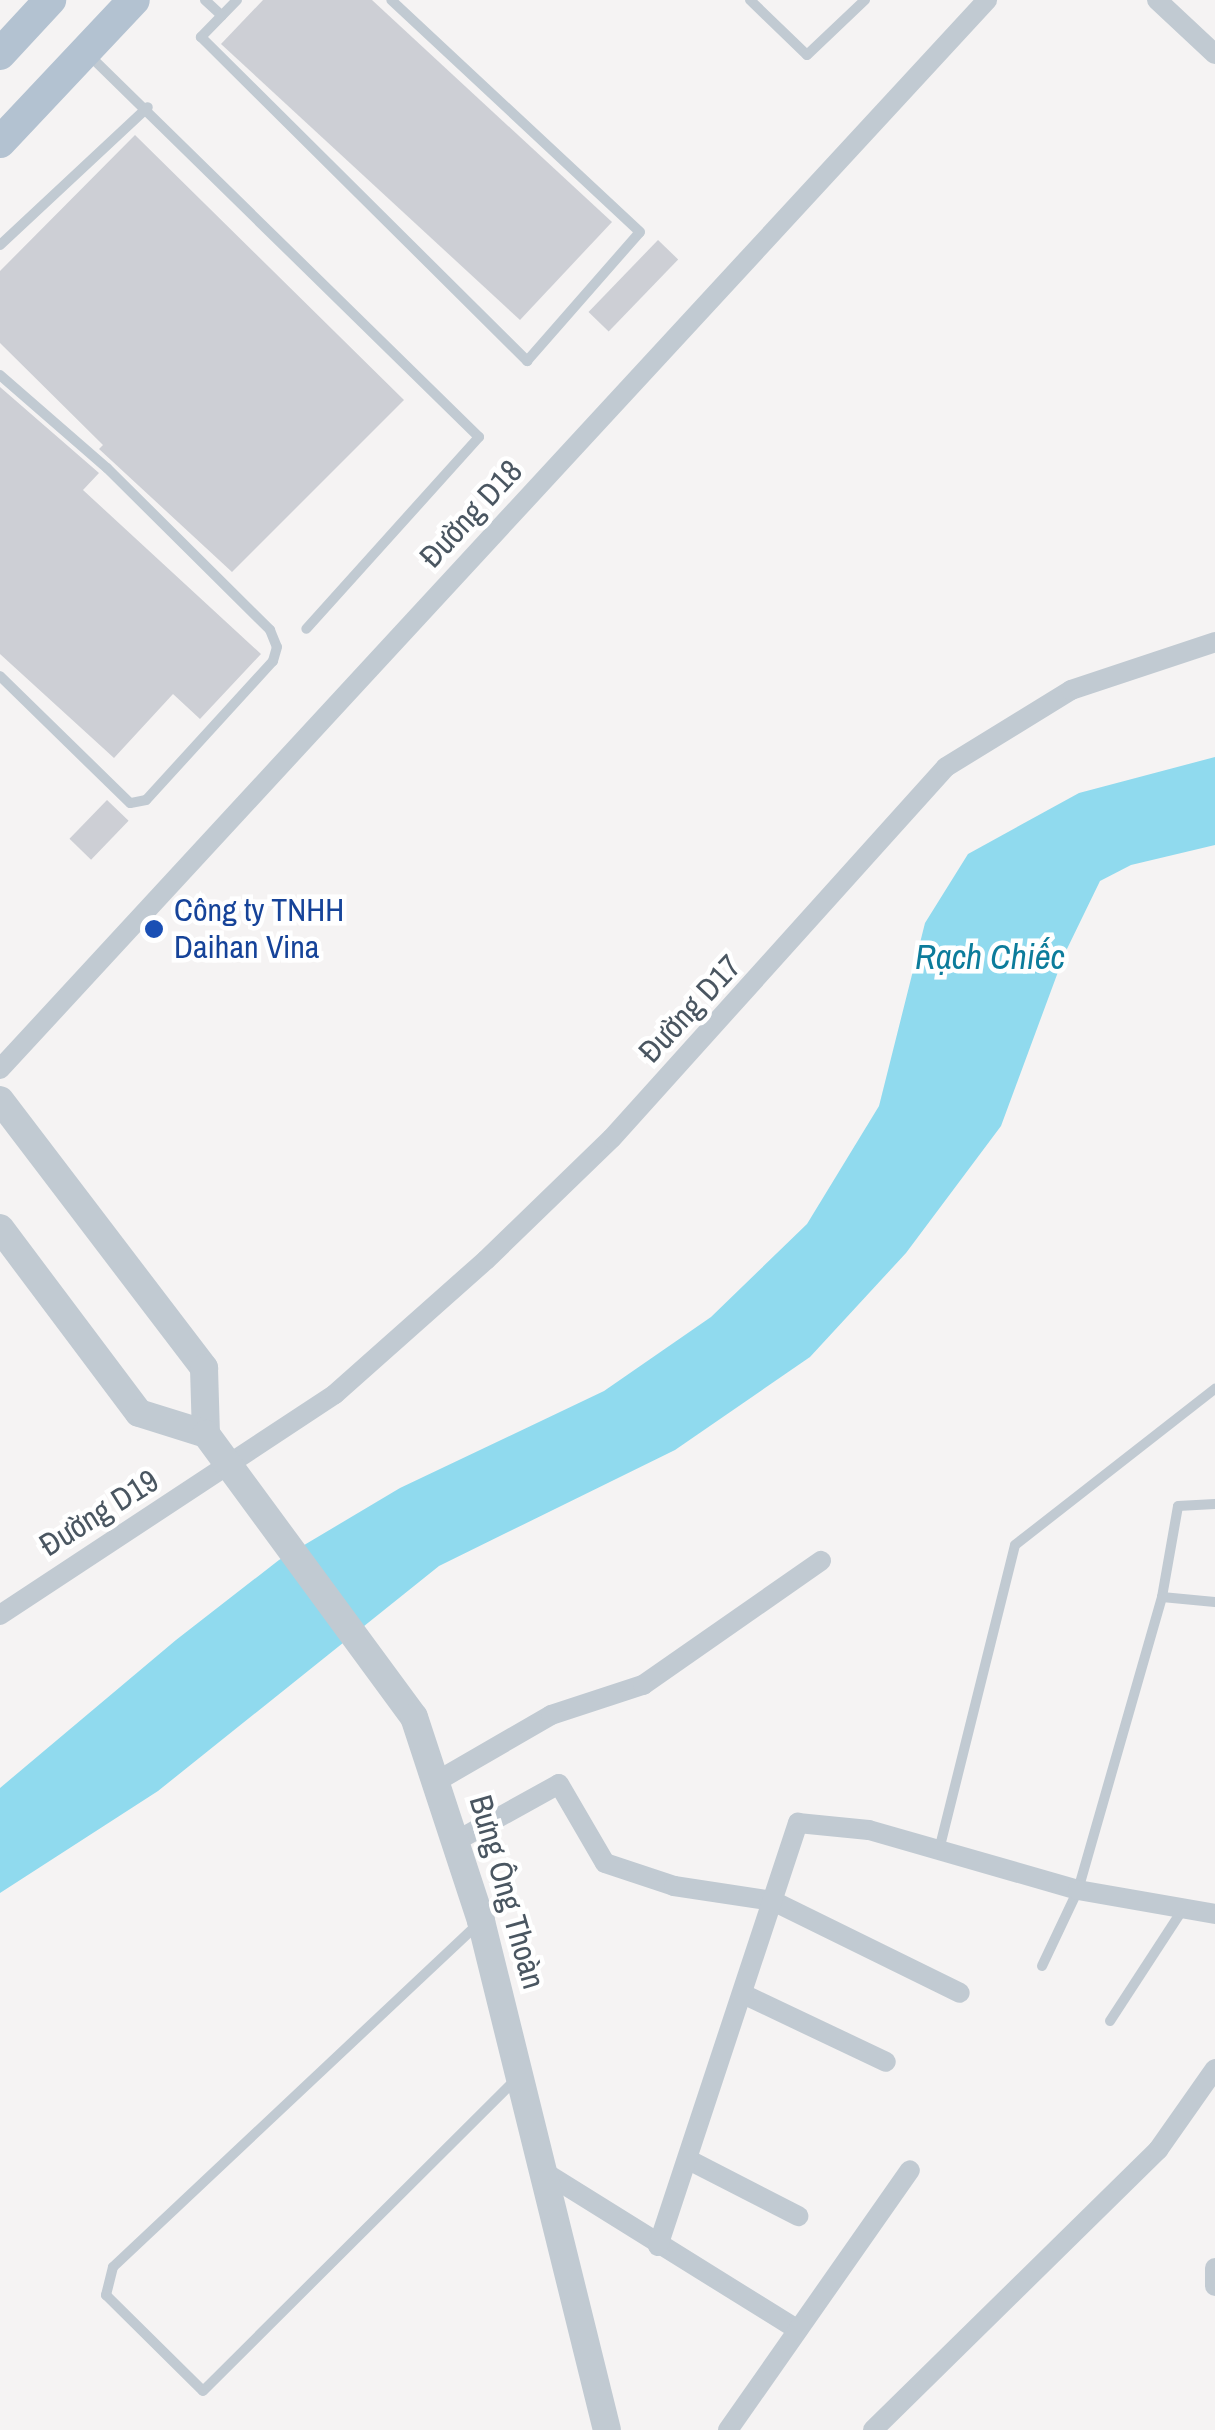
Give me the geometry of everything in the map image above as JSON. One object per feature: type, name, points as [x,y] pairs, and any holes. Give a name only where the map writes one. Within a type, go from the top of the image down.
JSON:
[{"type":"main road","points":[[0,54],[11,36],[50,0]]},
{"type":"main road","points":[[0,142],[134,0]]},
{"type":"street","name":"Đường D18","points":[[0,1070],[987,0]]},
{"type":"street","points":[[1157,0],[1215,54]]},
{"type":"street","name":"Đường D17","points":[[230,1464],[336,1394],[612,1138],[946,766],[1071,690],[1215,642]]},
{"type":"street","points":[[0,1100],[204,1368],[206,1434],[139,1413],[0,1228]]},
{"type":"street","name":"Bưng Ông Thoàn","points":[[206,1434],[368,1650],[414,1718],[439,1780],[481,1921],[549,2175],[608,2430]]},
{"type":"street","name":"Đường D19","points":[[0,1615],[230,1464]]},
{"type":"street","points":[[439,1780],[551,1715],[654,1679],[820,1561]]},
{"type":"street","points":[[458,1840],[560,1784],[605,1862],[674,1886],[773,1901],[960,1994]]},
{"type":"street","points":[[658,2246],[798,1822],[869,1830],[1078,1890],[1215,1914]]},
{"type":"street","points":[[744,1994],[886,2062]]},
{"type":"street","points":[[873,2430],[1158,2150],[1215,2068]]},
{"type":"street","points":[[688,2160],[798,2216]]},
{"type":"street","points":[[728,2430],[910,2170]]},
{"type":"street","points":[[549,2175],[798,2330]]},
{"type":"street","points":[[1215,2268],[1215,2286]]},
{"type":"lane","points":[[206,0],[222,16]]},
{"type":"lane","points":[[237,0],[201,37],[527,361],[640,232],[391,0]]},
{"type":"lane","points":[[750,0],[807,55],[865,0]]},
{"type":"lane","points":[[85,52],[148,108],[479,436],[306,629]]},
{"type":"lane","points":[[0,245],[148,108]]},
{"type":"lane","points":[[0,375],[107,468],[270,630],[277,647],[272,661],[146,800],[130,803],[0,676]]},
{"type":"lane","points":[[939,1850],[1015,1545],[1215,1389]]},
{"type":"lane","points":[[1042,1966],[1078,1890],[1162,1596],[1178,1506],[1215,1504]]},
{"type":"lane","points":[[1162,1596],[1215,1602]]},
{"type":"lane","points":[[1110,2021],[1183,1908]]},
{"type":"lane","points":[[481,1921],[113,2267],[106,2295],[204,2391],[520,2074]]},
{"type":"water","name":"Rạch Chiếc","points":[[1215,757],[1215,845],[1131,865],[1100,881],[1065,953],[1001,1126],[906,1253],[810,1357],[675,1450],[439,1566],[158,1791],[0,1893],[0,1788],[176,1640],[279,1560],[400,1488],[604,1391],[711,1317],[807,1224],[879,1106],[925,923],[968,854],[1079,793]]},
{"type":"building","points":[[263,0],[372,0],[612,222],[520,320],[221,44]]},
{"type":"building","points":[[135,135],[404,400],[232,572],[99,449],[103,445],[0,343],[0,271]]},
{"type":"building","points":[[658,240],[678,259],[609,331],[589,312]]},
{"type":"building","points":[[0,387],[99,473],[83,490],[261,654],[200,719],[173,694],[114,758],[0,654]]},
{"type":"building","points":[[107,800],[129,821],[91,860],[69,839]]},
{"type":"place","name":"Công ty TNHH Daihan Vina","points":[[154,929]]}]
